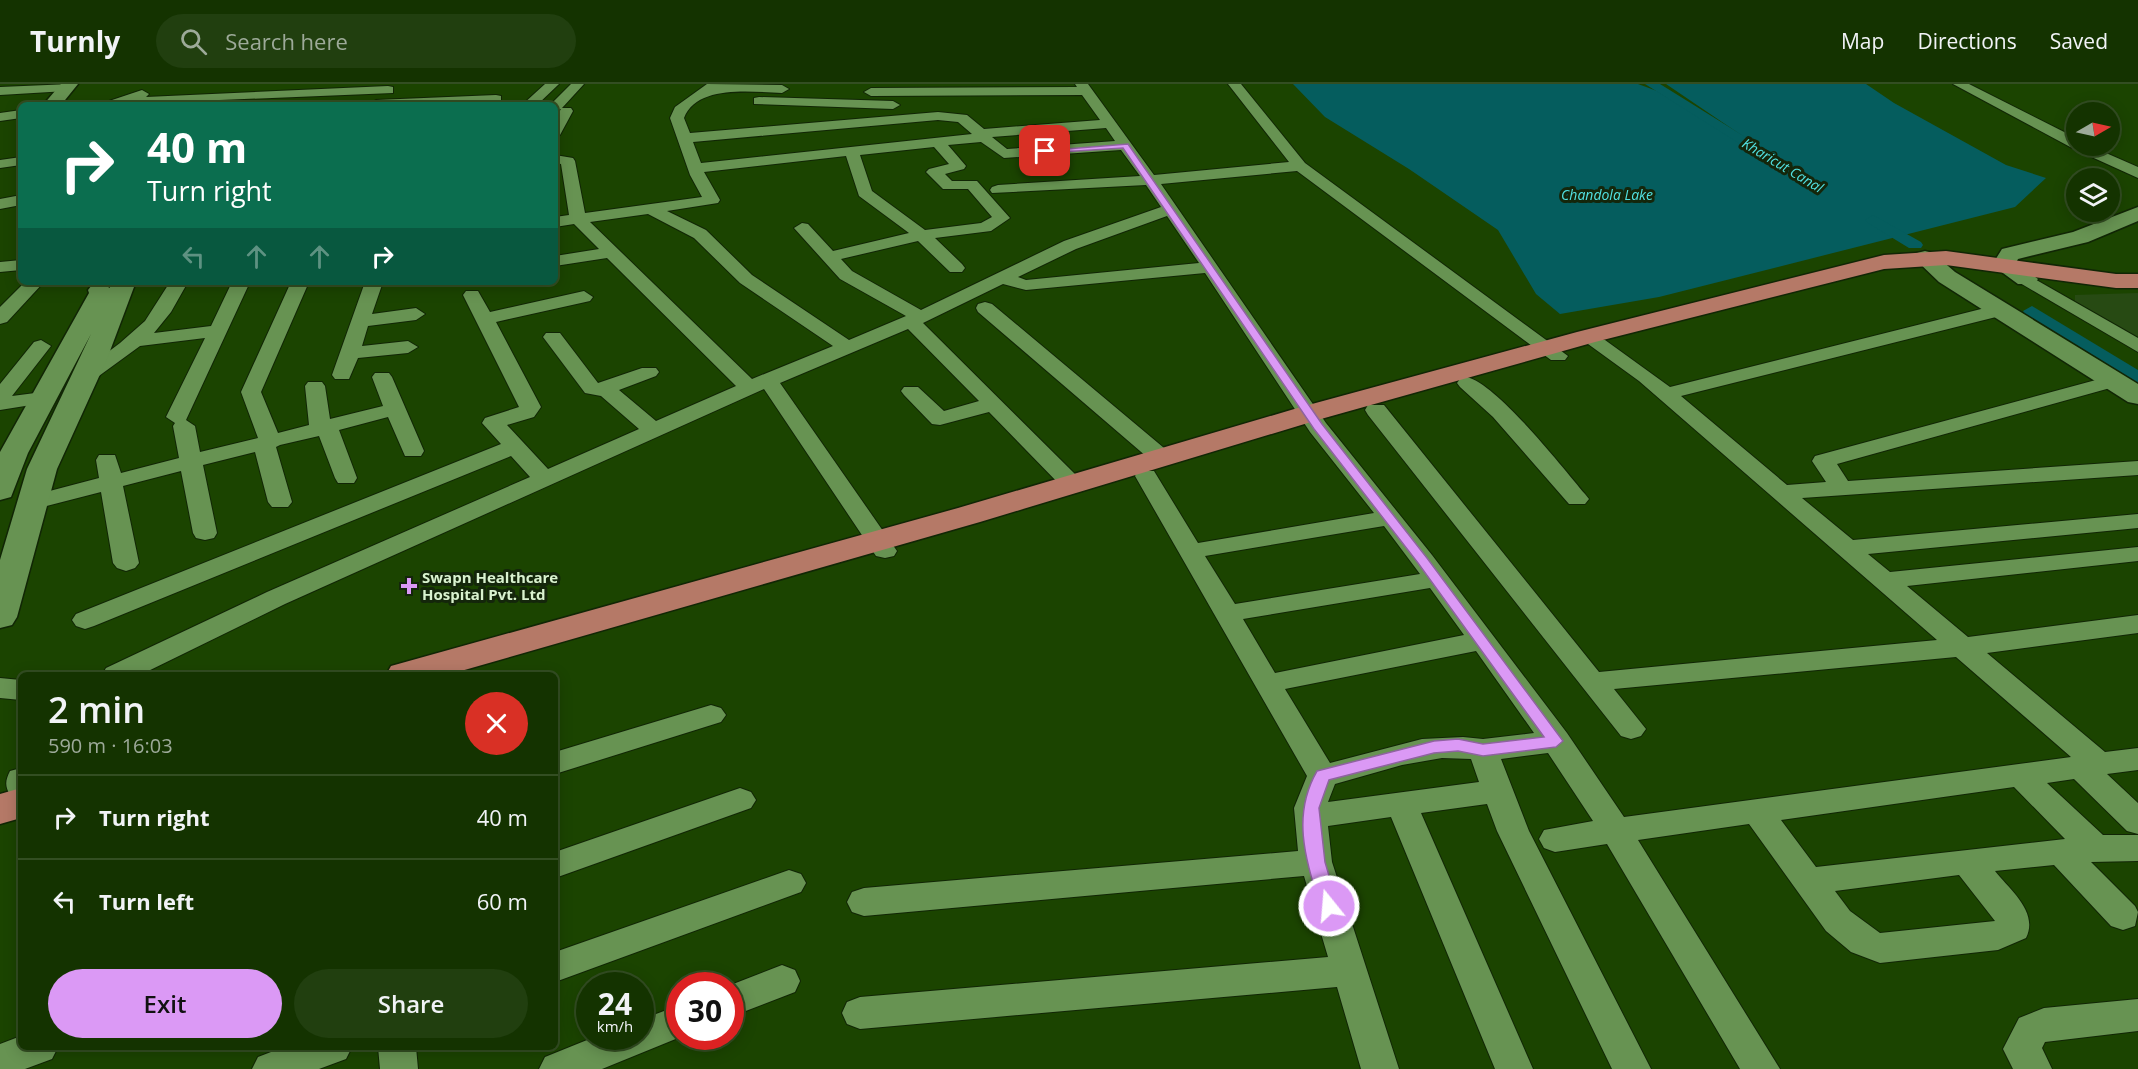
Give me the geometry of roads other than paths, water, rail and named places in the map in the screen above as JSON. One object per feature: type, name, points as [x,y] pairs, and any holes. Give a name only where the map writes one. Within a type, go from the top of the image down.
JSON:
[{"type":"main road","points":[[465,672],[881,546],[1314,420],[1552,352],[1884,262],[1924,258],[2014,272],[2138,286]]},
{"type":"main road","points":[[1314,420],[1376,410],[1467,383],[1552,352],[1598,344],[1838,282],[1884,274],[1947,277],[2014,272],[2138,281]]},
{"type":"main road","points":[[415,672],[881,546],[1072,484],[1154,467]]},
{"type":"main road","points":[[0,793],[18,788]]},
{"type":"main road","points":[[0,809],[18,804]]},
{"type":"street","points":[[121,99],[129,84]]},
{"type":"street","points":[[112,102],[148,91],[327,84]]},
{"type":"street","points":[[532,102],[553,84]]},
{"type":"street","points":[[561,107],[578,84]]},
{"type":"street","points":[[1234,84],[1300,166],[1552,352]]},
{"type":"street","points":[[1959,84],[2066,139]]},
{"type":"street","points":[[0,91],[73,85]]},
{"type":"street","points":[[55,102],[73,85]]},
{"type":"street","points":[[66,102],[73,85]]},
{"type":"street","points":[[558,222],[712,200],[696,168],[677,118],[680,110],[712,86],[846,90]]},
{"type":"street","points":[[759,101],[940,99],[1084,88],[1171,209],[1314,420],[1556,741],[1616,831],[1761,1069]]},
{"type":"street","points":[[871,92],[940,99],[1004,154],[1125,145]]},
{"type":"street","points":[[333,102],[387,94]]},
{"type":"street","points":[[121,99],[498,94]]},
{"type":"street","points":[[684,138],[940,99]]},
{"type":"street","points":[[0,117],[18,114]]},
{"type":"street","points":[[696,168],[938,143],[984,137],[989,132],[1110,124]]},
{"type":"street","points":[[829,257],[922,235],[985,227],[1002,218],[972,184],[948,186],[934,172],[959,166],[938,143]]},
{"type":"street","points":[[852,153],[865,193],[922,235],[956,268]]},
{"type":"street","points":[[2102,156],[2138,173]]},
{"type":"street","points":[[558,159],[568,160],[578,219],[611,252],[758,384],[881,546]]},
{"type":"street","points":[[0,164],[18,161]]},
{"type":"street","points":[[1114,163],[1137,161]]},
{"type":"street","points":[[999,169],[1045,166]]},
{"type":"street","points":[[998,190],[1150,180],[1300,166]]},
{"type":"street","points":[[0,204],[18,201]]},
{"type":"street","points":[[651,209],[700,234],[746,279],[847,347]]},
{"type":"street","points":[[122,672],[276,598],[758,384],[916,319],[1070,245],[1171,209]]},
{"type":"street","points":[[2138,213],[2088,234],[2010,254],[2014,272],[2138,346]]},
{"type":"street","points":[[802,228],[846,275],[916,319],[993,404],[1072,484]]},
{"type":"street","points":[[558,261],[611,252]]},
{"type":"street","points":[[1924,258],[1947,277],[2138,396]]},
{"type":"street","points":[[0,267],[18,265]]},
{"type":"street","points":[[1001,278],[1026,285],[1210,267]]},
{"type":"street","points":[[0,318],[32,285]]},
{"type":"street","points":[[0,489],[7,454],[43,398],[101,293],[100,285]]},
{"type":"street","points":[[0,617],[42,469],[85,377],[118,297],[120,285]]},
{"type":"street","points":[[85,377],[137,341],[161,316],[177,285]]},
{"type":"street","points":[[205,533],[181,421],[240,285]]},
{"type":"street","points":[[280,502],[268,443],[250,392],[299,285]]},
{"type":"street","points":[[342,375],[373,285]]},
{"type":"street","points":[[472,294],[530,407],[526,412],[493,423],[544,478]]},
{"type":"street","points":[[485,319],[584,297]]},
{"type":"street","points":[[985,308],[1154,467],[1322,776],[1310,808],[1316,862],[1380,1069]]},
{"type":"street","points":[[1666,394],[2001,310]]},
{"type":"street","points":[[361,321],[416,314]]},
{"type":"street","points":[[137,341],[218,331]]},
{"type":"street","points":[[553,337],[592,389],[604,388],[649,372]]},
{"type":"street","points":[[1598,344],[1666,394],[1964,647],[2090,765],[2138,822]]},
{"type":"street","points":[[0,399],[41,346]]},
{"type":"street","points":[[350,353],[408,347]]},
{"type":"street","points":[[382,377],[413,451]]},
{"type":"street","points":[[1842,488],[1823,461],[2114,381]]},
{"type":"street","points":[[1467,383],[1501,412],[1577,499]]},
{"type":"street","points":[[315,386],[324,429],[346,478]]},
{"type":"street","points":[[604,388],[653,430]]},
{"type":"street","points":[[911,392],[940,419],[993,404]]},
{"type":"street","points":[[0,404],[43,398]]},
{"type":"street","points":[[31,503],[109,471],[190,462],[395,409]]},
{"type":"street","points":[[1376,410],[1631,729]]},
{"type":"street","points":[[85,620],[516,446]]},
{"type":"street","points":[[1782,492],[2138,468]]},
{"type":"street","points":[[109,471],[126,563]]},
{"type":"street","points":[[1202,549],[1390,518]]},
{"type":"street","points":[[1848,548],[2138,521]]},
{"type":"street","points":[[1884,580],[2138,554]]},
{"type":"street","points":[[1241,611],[1436,579]]},
{"type":"street","points":[[1592,682],[1964,647],[2138,624]]},
{"type":"street","points":[[1283,680],[1482,641]]},
{"type":"street","points":[[0,688],[18,690]]},
{"type":"street","points":[[558,762],[711,715]]},
{"type":"street","points":[[1322,776],[1434,747],[1458,745],[1483,750],[1556,741]]},
{"type":"street","points":[[1483,750],[1513,831],[1632,1069]]},
{"type":"street","points":[[1555,839],[2138,759]]},
{"type":"street","points":[[2020,775],[2096,849]]},
{"type":"street","points":[[1311,816],[1498,791]]},
{"type":"street","points":[[558,864],[740,800]]},
{"type":"street","points":[[1401,804],[1514,1069]]},
{"type":"street","points":[[1757,812],[1838,921],[1863,942],[1880,948],[1998,935],[2014,928],[2013,918],[1967,861]]},
{"type":"street","points":[[1808,881],[1967,861],[2096,849],[2138,848]]},
{"type":"street","points":[[2061,852],[2123,916]]},
{"type":"street","points":[[864,902],[1316,862]]},
{"type":"street","points":[[558,966],[789,883]]},
{"type":"street","points":[[860,1013],[1349,971]]},
{"type":"street","points":[[744,996],[782,981]]},
{"type":"street","points":[[2033,1069],[2022,1050],[2032,1030],[2044,1025],[2138,1015]]},
{"type":"street","points":[[558,1069],[666,1027]]},
{"type":"street","points":[[0,1061],[31,1050]]},
{"type":"street","points":[[271,1069],[325,1050]]},
{"type":"street","points":[[397,1050],[399,1069]]},
{"type":"water","name":"Chandola Lake","points":[[1293,84],[1638,84],[1657,91],[1739,141],[1750,141],[1666,84],[1866,84],[1894,103],[2006,165],[2046,178],[2015,207],[1659,297],[1560,314],[1536,294],[1498,230],[1409,169],[1325,117]]},
{"type":"waterway","name":"Kharicut Canal","points":[[1651,84],[1772,158]]},
{"type":"waterway","name":"Kharicut Canal","points":[[1873,220],[1915,245]]},
{"type":"waterway","name":"Kharicut Canal","points":[[2032,311],[2138,378]]},
{"type":"place","name":"Swapn Healthcare Hospital Pvt. Ltd","points":[[409,586]]}]
